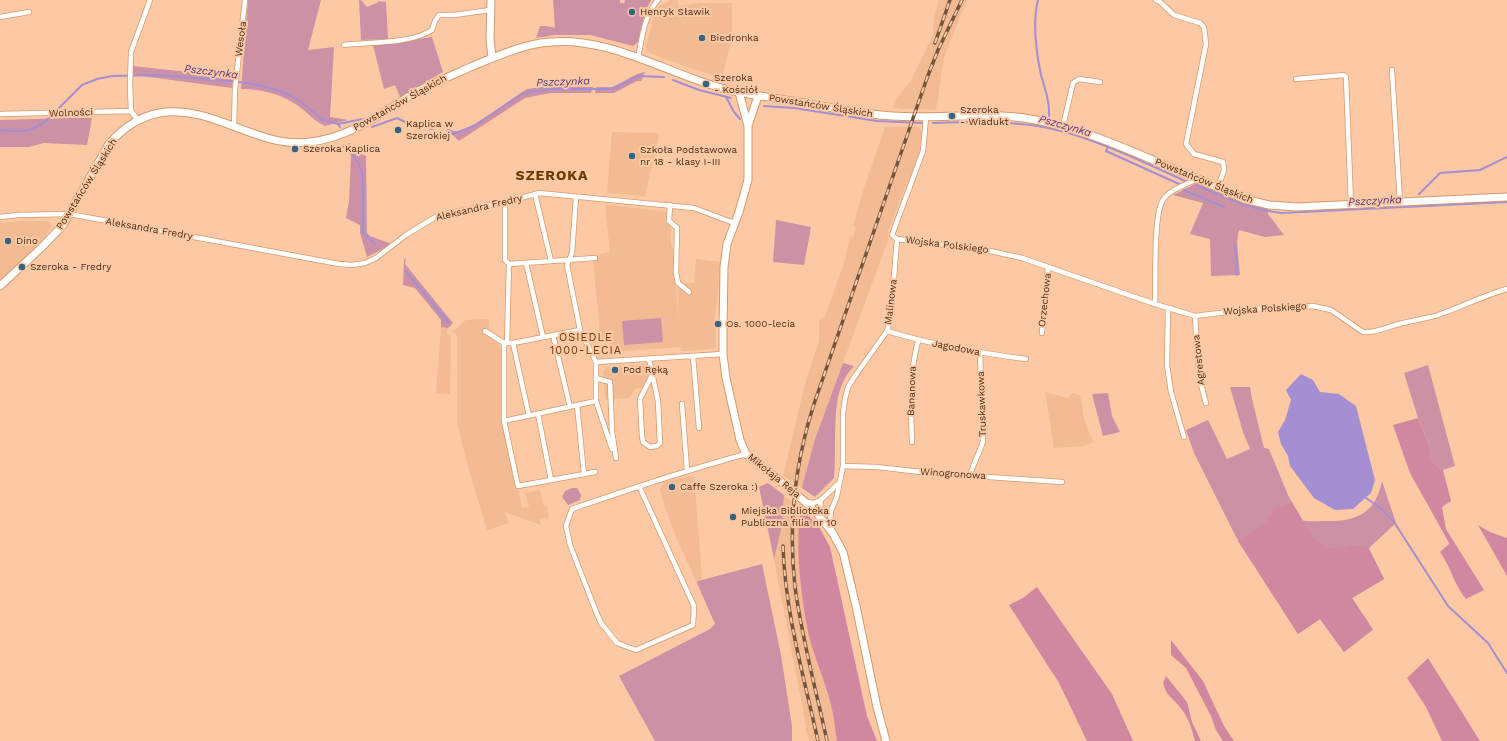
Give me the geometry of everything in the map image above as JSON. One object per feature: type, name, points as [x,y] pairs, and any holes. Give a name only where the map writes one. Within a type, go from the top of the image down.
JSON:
[{"type":"street","points":[[138,120],[131,111],[131,52],[150,0]]},
{"type":"street","name":"Wesoła","points":[[234,126],[236,77],[245,0]]},
{"type":"street","points":[[490,0],[492,58]]},
{"type":"street","points":[[638,58],[647,18],[651,9],[658,0]]},
{"type":"street","points":[[1156,0],[1174,15],[1200,23],[1204,27],[1206,44],[1186,144],[1194,154],[1223,162],[1224,170],[1218,188]]},
{"type":"street","points":[[344,45],[388,42],[419,37],[432,30],[438,15],[454,15],[490,10]]},
{"type":"street","points":[[0,17],[29,12]]},
{"type":"street","name":"Powstańców Śląskich","points":[[0,286],[41,248],[63,225],[109,144],[116,136],[138,120],[153,114],[170,111],[186,111],[202,114],[268,138],[300,143],[320,140],[361,126],[421,90],[492,58],[526,46],[557,41],[600,47],[638,58],[695,81],[758,96],[893,116],[926,117],[996,115],[1026,118],[1063,126],[1087,133],[1244,198],[1281,206],[1507,197]]},
{"type":"street","points":[[1392,70],[1400,202]]},
{"type":"street","points":[[1296,79],[1344,75],[1346,77],[1351,204]]},
{"type":"street","points":[[1063,126],[1073,84],[1079,79],[1100,82]]},
{"type":"street","name":"Mikołaja Reja","points":[[739,92],[748,126],[748,180],[739,212],[727,244],[724,268],[723,354],[726,378],[740,440],[746,454],[807,502],[832,532],[843,552],[877,707],[886,741]]},
{"type":"street","name":"Mikołaja Reja","points":[[748,126],[758,96]]},
{"type":"street","name":"Wolności","points":[[0,114],[131,111]]},
{"type":"street","name":"Malinowa","points":[[831,511],[837,496],[843,466],[843,414],[847,391],[855,376],[887,331],[891,316],[897,239],[892,235],[923,151],[926,117]]},
{"type":"street","points":[[1155,304],[1157,218],[1160,204],[1171,192],[1197,179]]},
{"type":"street","name":"Aleksandra Fredry","points":[[0,218],[18,215],[70,214],[352,265],[364,263],[376,258],[406,235],[437,216],[505,202],[539,193],[694,208],[734,223]]},
{"type":"street","points":[[535,194],[551,261]]},
{"type":"street","points":[[576,197],[572,254],[567,266],[580,330],[596,362],[596,378],[596,401],[616,458],[612,431],[610,382],[596,378]]},
{"type":"street","points":[[505,202],[505,260],[509,264],[504,421],[518,486],[595,472]]},
{"type":"street","points":[[670,205],[669,220],[677,228],[676,273],[678,283],[689,292]]},
{"type":"street","name":"Wojska Polskiego","points":[[897,239],[990,250],[1022,258],[1155,304],[1196,316],[1252,309],[1313,306],[1331,310],[1363,332],[1376,332],[1386,327],[1441,314],[1467,303],[1507,290]]},
{"type":"street","points":[[509,264],[595,258]]},
{"type":"street","points":[[526,262],[543,337]]},
{"type":"street","name":"Orzechowa","points":[[1042,333],[1048,267]]},
{"type":"street","points":[[1168,308],[1167,365],[1171,392],[1184,437]]},
{"type":"street","name":"Agrestowa","points":[[1196,316],[1198,361],[1202,392],[1206,403]]},
{"type":"street","points":[[485,331],[506,343],[513,343],[580,330]]},
{"type":"street","name":"Jagodowa","points":[[887,331],[918,341],[980,353],[1026,359]]},
{"type":"street","points":[[553,335],[570,407]]},
{"type":"street","name":"Bananowa","points":[[912,442],[912,369],[918,341]]},
{"type":"street","points":[[513,343],[529,416]]},
{"type":"street","name":"Truskawkowa","points":[[970,476],[976,458],[981,451],[983,441],[980,353]]},
{"type":"street","points":[[596,362],[723,354]]},
{"type":"street","points":[[693,356],[699,428]]},
{"type":"street","points":[[648,359],[652,375],[658,401],[660,443],[657,446],[650,447],[643,442],[640,399],[652,375]]},
{"type":"street","points":[[504,421],[596,401]]},
{"type":"street","points":[[682,404],[686,470]]},
{"type":"street","points":[[577,405],[584,474]]},
{"type":"street","points":[[538,414],[551,480]]},
{"type":"street","points":[[639,486],[694,606],[693,625],[636,650],[617,643],[601,623],[570,545],[566,526],[572,509],[639,486],[686,470],[746,454]]},
{"type":"street","name":"Winogronowa","points":[[843,466],[877,467],[970,476],[1062,482]]},
{"type":"street","points":[[807,502],[814,503],[820,500],[839,483]]},
{"type":"street","points":[[820,500],[819,516],[831,511],[830,522],[832,532]]},
{"type":"shaded area","points":[[248,0],[321,0],[308,50],[334,47],[330,117],[348,120],[325,126],[289,100],[258,90],[241,89]]},
{"type":"shaded area","points":[[359,0],[361,0],[367,7],[379,2],[377,1],[386,2],[388,39],[361,40]]},
{"type":"shaded area","points":[[553,0],[620,0],[620,3],[624,3],[625,0],[651,0],[645,12],[638,42],[633,46],[590,35],[555,35],[536,38],[540,26],[555,28]]},
{"type":"shaded area","points":[[671,0],[677,0],[679,6],[700,3],[732,3],[732,36],[722,78],[649,53],[646,47],[655,11],[659,6]]},
{"type":"shaded area","points":[[939,0],[968,0],[944,57],[936,110],[893,108],[897,98],[910,82],[933,35],[934,16]]},
{"type":"shaded area","points":[[432,37],[443,72],[400,97],[395,85],[384,89],[373,45]]},
{"type":"shaded area","points":[[133,66],[233,77],[232,88],[134,75]]},
{"type":"shaded area","points":[[645,72],[641,81],[637,81],[614,93],[595,93],[596,87],[613,87],[637,74]]},
{"type":"shaded area","points":[[549,86],[593,87],[591,93],[550,93],[525,98],[459,141],[443,126],[450,130],[458,131],[472,126],[527,89]]},
{"type":"shaded area","points":[[92,118],[87,145],[44,143],[29,147],[0,147],[0,120]]},
{"type":"shaded area","points":[[885,127],[918,127],[923,132],[918,157],[888,231],[888,240],[815,439],[802,488],[783,476],[804,388],[819,340],[819,320],[825,316],[845,260],[850,236],[853,237],[856,227],[853,226],[863,191]]},
{"type":"shaded area","name":"Szkoła Podstawowa nr 18 - klasy I-III","points":[[612,132],[659,133],[645,197],[607,193]]},
{"type":"shaded area","points":[[350,143],[355,151],[366,156],[367,233],[370,236],[392,244],[367,257],[360,233],[360,225],[346,218],[349,201],[351,156],[342,146]]},
{"type":"shaded area","points":[[1197,183],[1242,201],[1268,208],[1268,214],[1284,235],[1265,237],[1239,230],[1237,242],[1240,275],[1211,276],[1210,239],[1190,234],[1203,203],[1173,195]]},
{"type":"shaded area","points":[[605,205],[666,211],[665,223],[671,224],[671,244],[673,249],[679,325],[677,284],[694,283],[696,259],[721,262],[715,318],[716,347],[711,349],[690,351],[681,351],[680,347],[612,352],[610,342],[601,342],[593,261],[599,254],[610,252]]},
{"type":"shaded area","points":[[776,220],[811,227],[804,265],[773,262]]},
{"type":"shaded area","points":[[49,221],[51,226],[45,237],[15,269],[0,279],[0,223]]},
{"type":"shaded area","points":[[406,258],[405,264],[453,323],[448,328],[441,327],[441,320],[415,288],[403,285],[404,260]]},
{"type":"shaded area","points":[[661,318],[663,342],[624,345],[622,321]]},
{"type":"shaded area","points":[[487,319],[489,321],[490,338],[500,345],[500,350],[506,350],[504,420],[522,508],[529,507],[525,493],[540,490],[544,507],[547,506],[549,517],[540,520],[541,525],[505,512],[509,523],[487,530],[467,463],[457,422],[457,336],[453,331],[466,320]]},
{"type":"shaded area","points":[[441,327],[448,328],[447,333],[451,338],[450,394],[436,393]]},
{"type":"shaded area","points":[[843,363],[854,366],[843,382],[836,408],[834,478],[815,497],[802,487],[815,439]]},
{"type":"shaded area","points":[[653,364],[655,387],[637,388],[629,398],[605,400],[603,372],[607,367]]},
{"type":"shaded area","points":[[1428,365],[1455,466],[1443,470],[1431,461],[1430,448],[1418,418],[1404,373]]},
{"type":"shaded area","points":[[1301,374],[1313,380],[1320,392],[1339,394],[1356,406],[1375,480],[1371,493],[1353,509],[1335,510],[1314,498],[1290,466],[1288,456],[1281,444],[1278,432],[1285,420],[1291,400],[1286,390]]},
{"type":"shaded area","points":[[1230,387],[1250,387],[1264,448],[1269,449],[1288,495],[1301,520],[1334,521],[1354,518],[1369,509],[1379,493],[1382,481],[1396,523],[1369,548],[1384,579],[1352,598],[1373,630],[1344,652],[1320,619],[1298,634],[1236,537],[1194,453],[1186,430],[1208,420],[1227,459],[1250,449],[1243,432]]},
{"type":"shaded area","points":[[1045,392],[1068,398],[1072,393],[1080,395],[1084,419],[1093,442],[1085,446],[1054,448]]},
{"type":"shaded area","points":[[1108,393],[1112,416],[1120,432],[1103,436],[1092,394]]},
{"type":"shaded area","points":[[1418,418],[1430,448],[1431,461],[1443,470],[1451,501],[1442,507],[1446,529],[1484,590],[1466,599],[1458,588],[1440,552],[1449,544],[1448,541],[1410,473],[1393,425]]},
{"type":"shaded area","points":[[694,476],[702,578],[697,583],[678,542],[660,489],[664,481]]},
{"type":"shaded area","points":[[768,483],[784,495],[782,525],[774,559],[759,487]]},
{"type":"shaded area","points":[[572,488],[577,488],[581,495],[580,500],[568,505],[562,497],[565,491]]},
{"type":"shaded area","points":[[784,495],[801,509],[799,516],[799,547],[801,586],[810,640],[833,713],[837,741],[810,741],[806,732],[774,559],[782,525]]},
{"type":"shaded area","points":[[1292,502],[1313,538],[1326,548],[1340,549],[1354,545],[1368,548],[1384,579],[1352,598],[1372,628],[1344,652],[1320,619],[1298,634],[1238,541],[1265,523],[1273,510]]},
{"type":"shaded area","points":[[801,509],[818,525],[830,547],[867,716],[877,741],[837,741],[831,705],[810,640],[804,610],[798,539]]},
{"type":"shaded area","points":[[1478,525],[1490,532],[1507,538],[1507,576]]},
{"type":"shaded area","points":[[762,564],[781,655],[792,726],[792,741],[655,741],[619,676],[710,629],[715,624],[697,583],[698,581]]},
{"type":"shaded area","points":[[1037,587],[1112,694],[1133,741],[1087,741],[1059,683],[1009,605],[1023,598]]},
{"type":"shaded area","points":[[1171,640],[1203,681],[1224,726],[1234,741],[1223,741],[1216,730],[1211,716],[1186,668],[1171,655]]},
{"type":"shaded area","points":[[1428,658],[1480,741],[1442,741],[1426,707],[1407,678]]},
{"type":"shaded area","points":[[1166,676],[1187,702],[1192,722],[1201,741],[1195,741],[1185,714],[1166,691],[1163,683]]},
{"type":"waterway","points":[[1038,0],[1035,18],[1036,47],[1041,75],[1046,90],[1049,117]]},
{"type":"waterway","name":"Pszczynka","points":[[58,109],[82,85],[97,79],[112,76],[160,75],[240,82],[263,86],[286,93],[300,101],[323,120],[338,124],[363,119]]},
{"type":"waterway","name":"Pszczynka","points":[[447,132],[453,134],[474,126],[523,93],[549,89],[611,89],[638,76],[664,77]]},
{"type":"waterway","name":"Pszczynka","points":[[673,80],[699,90],[731,98]]},
{"type":"waterway","points":[[726,97],[734,112],[740,119]]},
{"type":"waterway","name":"Pszczynka","points":[[764,106],[794,108],[877,121],[922,123]]},
{"type":"waterway","name":"Pszczynka","points":[[0,130],[20,131],[32,129],[49,118]]},
{"type":"waterway","name":"Pszczynka","points":[[372,127],[397,118],[407,123],[433,129]]},
{"type":"waterway","name":"Pszczynka","points":[[933,123],[1006,123],[1031,125],[1051,129],[1110,147],[1185,181]]},
{"type":"waterway","points":[[1108,147],[1106,151],[1179,184]]},
{"type":"waterway","points":[[350,150],[358,162],[363,177],[363,233],[375,244]]},
{"type":"waterway","name":"Pszczynka","points":[[1419,194],[1440,173],[1480,170],[1507,157]]},
{"type":"waterway","name":"Pszczynka","points":[[1196,185],[1249,206],[1282,213],[1507,202]]},
{"type":"waterway","points":[[1184,190],[1224,207]]},
{"type":"waterway","points":[[1235,245],[1237,275]]},
{"type":"waterway","points":[[406,272],[448,322]]},
{"type":"waterway","points":[[1366,498],[1379,507],[1394,522],[1448,606],[1488,643],[1507,673]]},
{"type":"railway","points":[[935,43],[950,0]]},
{"type":"railway","points":[[827,741],[805,645],[795,587],[793,564],[793,517],[802,449],[814,404],[927,78],[938,50],[962,0]]},
{"type":"railway","points":[[783,546],[787,596],[791,620],[818,741]]},
{"type":"place","name":"Henryk Sławik","points":[[632,12]]},
{"type":"place","name":"Biedronka","points":[[702,38]]},
{"type":"place","name":"Szeroka - Kościół","points":[[706,84]]},
{"type":"place","name":"Szeroka - Wiadukt","points":[[952,116]]},
{"type":"place","name":"Kaplica w Szerokiej","points":[[398,130]]},
{"type":"place","name":"Szeroka Kaplica","points":[[295,149]]},
{"type":"place","name":"Szkoła Podstawowa nr 18 - klasy I-III","points":[[632,156]]},
{"type":"place","name":"Dino","points":[[8,241]]},
{"type":"place","name":"Szeroka - Fredry","points":[[22,267]]},
{"type":"place","name":"Os. 1000-lecia","points":[[718,324]]},
{"type":"place","name":"Pod Ręką","points":[[615,370]]},
{"type":"place","name":"Caffe Szeroka :)","points":[[672,487]]},
{"type":"place","name":"Miejska Biblioteka Publiczna filia nr 10","points":[[733,517]]},
{"type":"district","name":"SZEROKA","points":[[552,176]]},
{"type":"district","name":"OSIEDLE 1000-LECIA","points":[[586,344]]}]
